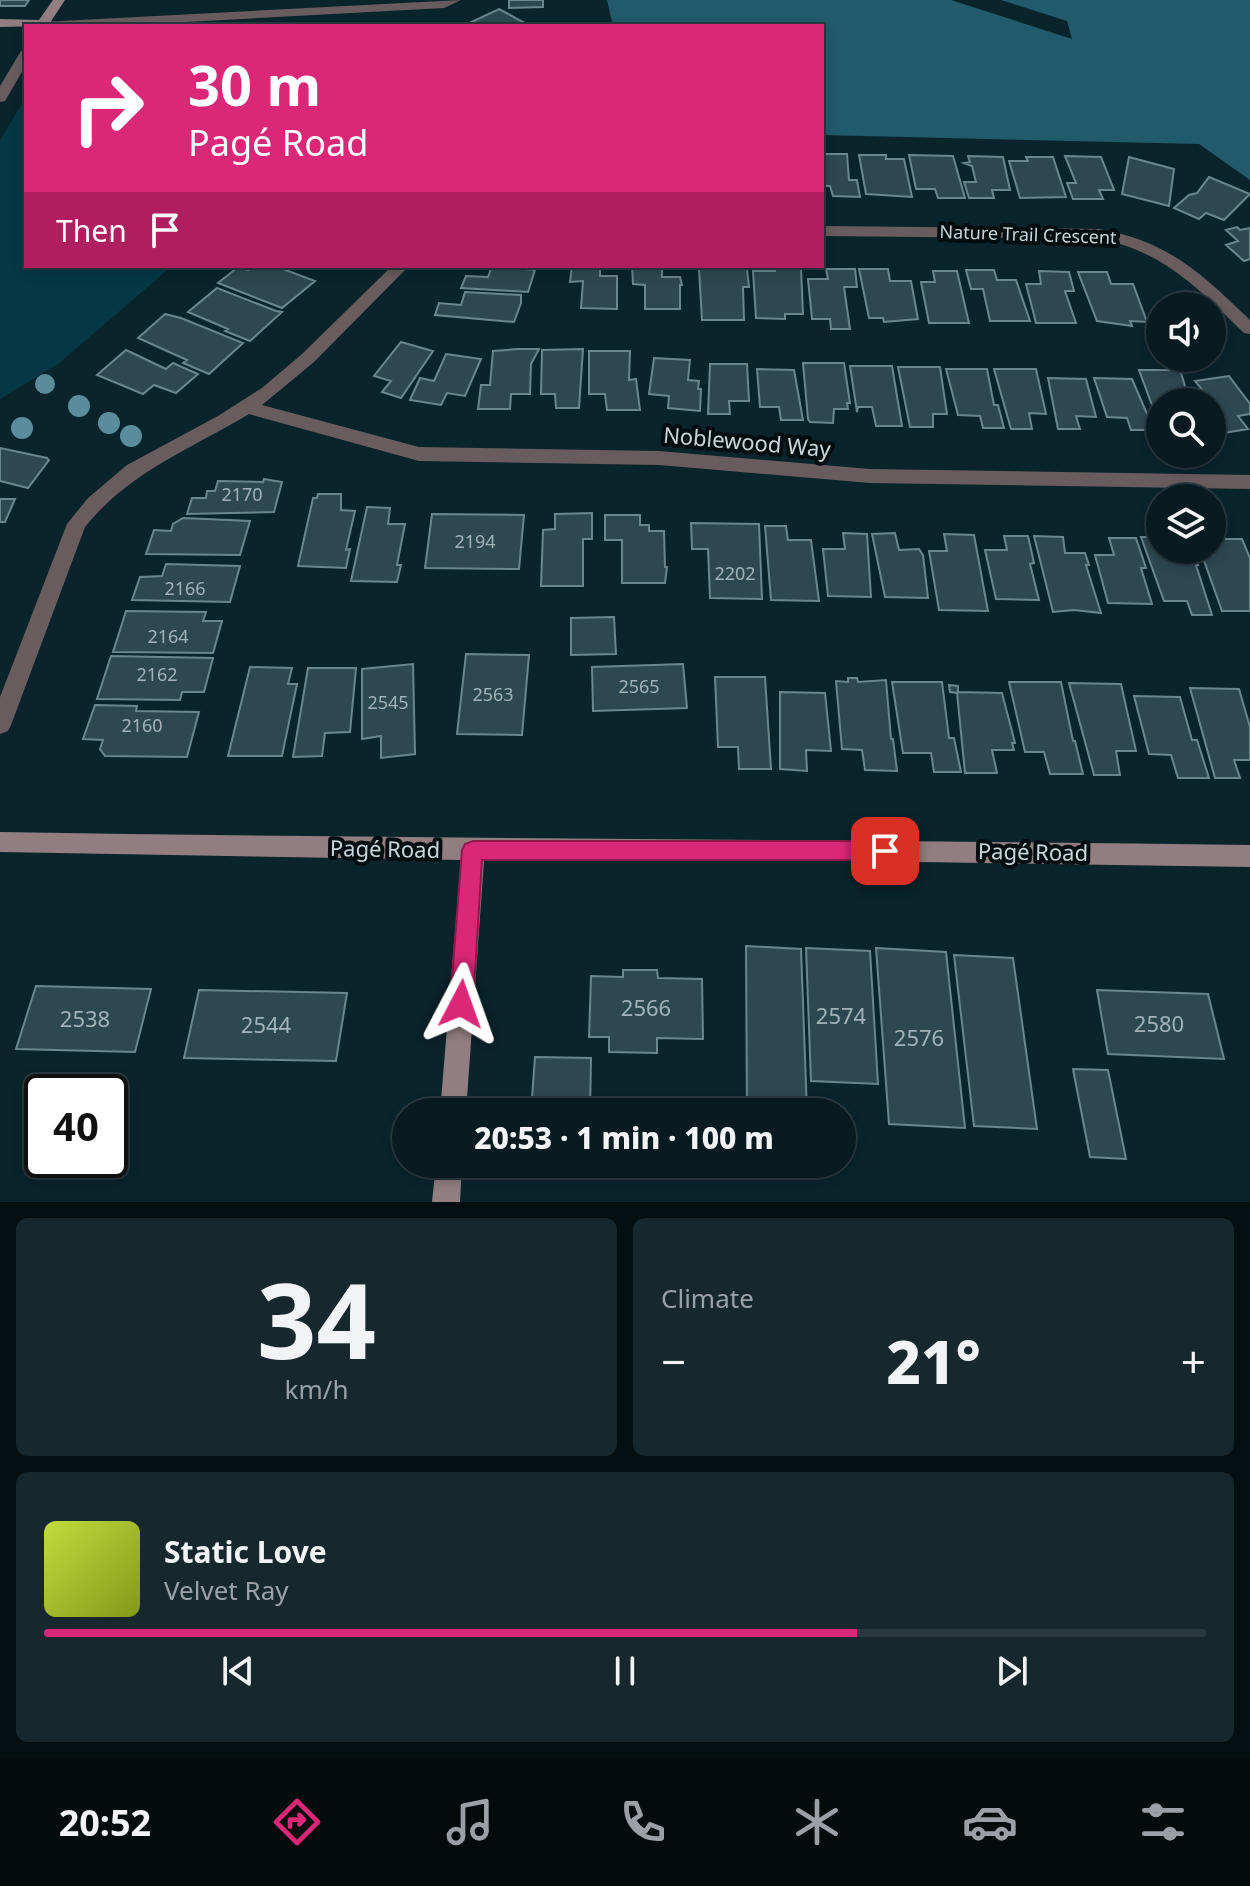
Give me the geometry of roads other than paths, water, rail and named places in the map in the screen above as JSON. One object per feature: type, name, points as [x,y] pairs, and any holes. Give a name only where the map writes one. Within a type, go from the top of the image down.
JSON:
[{"type":"street","points":[[44,24],[59,0]]},
{"type":"street","points":[[62,24],[444,4],[455,0]]},
{"type":"street","points":[[0,23],[24,24]]},
{"type":"street","points":[[0,98],[24,57]]},
{"type":"street","name":"Nature Trail Crescent","points":[[824,231],[1099,234],[1135,239],[1179,263],[1250,329]]},
{"type":"street","points":[[0,725],[77,524],[93,501],[124,475],[247,407],[289,373],[399,268]]},
{"type":"street","name":"Noblewood Way","points":[[247,407],[376,444],[419,454],[445,456],[659,458],[870,476],[1250,482]]},
{"type":"street","name":"Pagé Road","points":[[0,842],[473,850],[1250,856]]},
{"type":"street","points":[[454,1098],[473,850]]},
{"type":"street","points":[[446,1202],[448,1178]]}]
